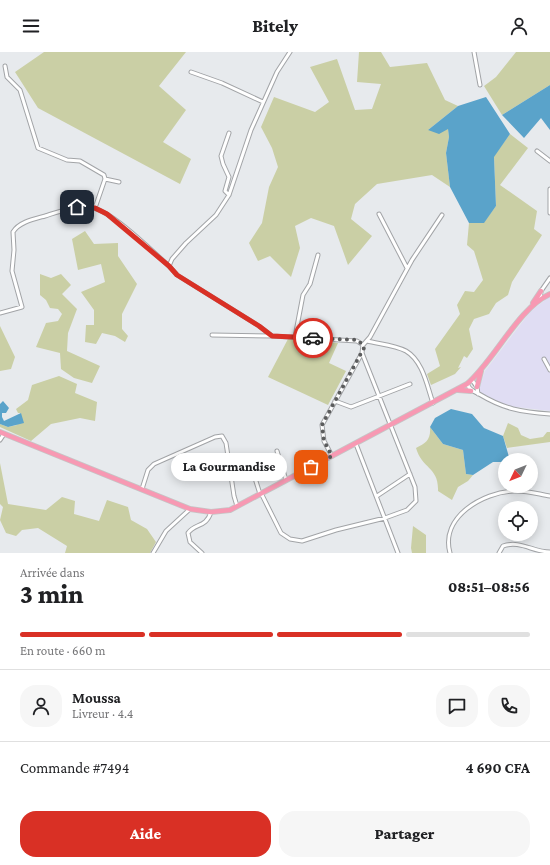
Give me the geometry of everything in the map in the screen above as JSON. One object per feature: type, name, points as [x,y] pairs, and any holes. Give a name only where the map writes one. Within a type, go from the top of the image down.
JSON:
[{"type":"highway","points":[[2,433],[190,509],[212,512],[230,510],[467,384],[482,370],[542,289],[550,293]]},
{"type":"highway","points":[[528,309],[550,293]]},
{"type":"highway","points":[[477,387],[482,370]]},
{"type":"highway","points":[[458,390],[471,390]]},
{"type":"street","points":[[169,266],[172,259],[186,243],[216,215],[229,195],[251,130],[277,72],[290,52]]},
{"type":"street","points":[[474,52],[480,85]]},
{"type":"street","points":[[5,66],[7,77],[20,90],[38,148],[67,160],[80,161],[104,175],[105,179],[95,208]]},
{"type":"street","points":[[191,72],[222,83],[263,102]]},
{"type":"street","points":[[229,133],[221,156],[229,177],[225,191],[229,195]]},
{"type":"street","points":[[537,151],[550,160]]},
{"type":"street","points":[[105,179],[118,182]]},
{"type":"street","points":[[550,189],[550,213]]},
{"type":"street","points":[[0,313],[22,307],[12,266],[14,230],[33,219],[69,209],[77,207],[95,208],[115,220],[169,266],[177,275],[259,326],[272,336]]},
{"type":"street","points":[[379,214],[407,268]]},
{"type":"street","points":[[332,456],[324,441],[322,425],[362,353],[363,345],[367,341],[407,268],[442,215]]},
{"type":"street","points":[[295,337],[303,295],[310,284],[318,255]]},
{"type":"street","points":[[542,298],[542,289],[550,278]]},
{"type":"street","points":[[212,335],[357,340],[363,345]]},
{"type":"street","points":[[367,341],[401,350],[411,355],[419,366],[433,403]]},
{"type":"street","points":[[248,456],[261,493],[281,533],[290,539],[302,542],[336,530],[385,518],[407,510],[416,501],[415,487],[362,353]]},
{"type":"street","points":[[544,359],[550,370]]},
{"type":"street","points":[[472,380],[477,387],[478,394]]},
{"type":"street","points":[[335,400],[351,407],[379,394],[410,384]]},
{"type":"street","points":[[467,384],[471,390],[504,408],[550,414]]},
{"type":"street","points":[[0,440],[2,433]]},
{"type":"street","points":[[142,489],[148,470],[154,464],[215,437],[222,436],[226,443],[234,496],[237,506]]},
{"type":"street","points":[[356,444],[398,553]]},
{"type":"street","points":[[276,451],[286,480]]},
{"type":"street","points":[[377,496],[410,474]]},
{"type":"street","points":[[450,553],[448,538],[450,531],[464,512],[479,500],[492,495],[516,491],[550,496]]},
{"type":"street","points":[[153,553],[166,531],[190,509]]},
{"type":"street","points":[[202,553],[190,542],[188,533],[206,522],[212,512]]},
{"type":"street","points":[[499,553],[503,546],[510,543],[520,544],[534,550],[550,552]]},
{"type":"shaded area","points":[[550,296],[550,411],[507,406],[481,393],[479,389],[485,371],[530,312]]},
{"type":"green space","points":[[44,52],[186,52],[159,86],[186,110],[163,142],[191,159],[180,184],[38,108],[15,72]]},
{"type":"green space","points":[[359,52],[381,52],[390,67],[427,63],[445,100],[458,106],[428,130],[448,128],[449,137],[446,153],[450,187],[432,175],[377,184],[355,204],[351,219],[372,236],[348,265],[334,226],[311,218],[295,226],[300,248],[291,277],[270,256],[258,261],[249,243],[262,223],[269,187],[278,167],[272,148],[261,127],[274,97],[315,112],[329,102],[310,67],[337,59],[355,110],[372,109],[381,84],[357,82]]},
{"type":"green space","points":[[516,52],[550,52],[550,85],[502,115],[484,86],[496,77]]},
{"type":"green space","points":[[510,134],[528,148],[500,185],[537,211],[534,229],[542,235],[512,282],[508,295],[496,303],[489,314],[474,319],[469,329],[473,349],[467,358],[464,356],[458,368],[461,367],[455,374],[431,385],[427,374],[440,366],[435,349],[460,314],[457,305],[465,291],[474,292],[483,280],[474,251],[467,245],[469,223],[484,222],[496,206],[494,156]]},
{"type":"green space","points":[[85,231],[94,244],[118,243],[118,256],[137,284],[122,314],[122,329],[128,336],[125,342],[115,336],[102,333],[96,344],[85,342],[86,325],[94,325],[94,310],[81,292],[105,282],[101,264],[78,270],[72,239]]},
{"type":"green space","points":[[40,274],[51,278],[61,274],[71,285],[62,294],[77,309],[68,333],[67,351],[100,366],[92,383],[74,378],[61,369],[60,353],[36,347],[46,323],[58,321],[62,314],[58,309],[50,308],[46,300],[40,295]]},
{"type":"green space","points":[[0,326],[15,357],[11,369],[0,371]]},
{"type":"green space","points":[[288,339],[338,343],[329,363],[346,371],[328,405],[268,377]]},
{"type":"green space","points":[[59,376],[77,384],[75,393],[97,402],[95,421],[80,418],[51,424],[31,441],[0,427],[0,424],[8,427],[17,425],[21,413],[18,413],[16,409],[28,400],[32,385]]},
{"type":"green space","points":[[508,423],[518,428],[521,435],[530,439],[543,437],[547,432],[550,432],[550,442],[507,448],[503,436]]},
{"type":"green space","points":[[430,427],[443,444],[463,450],[466,474],[473,475],[468,481],[458,487],[452,500],[438,491],[436,477],[422,460],[416,448],[429,438]]},
{"type":"green space","points":[[0,463],[8,504],[46,510],[62,497],[75,501],[74,514],[99,521],[107,500],[128,507],[131,520],[147,529],[156,542],[150,553],[65,553],[67,546],[38,528],[22,530],[16,536],[6,533],[0,520],[3,507],[0,504]]},
{"type":"green space","points":[[413,526],[426,535],[426,553],[412,553]]},
{"type":"water","points":[[550,85],[550,130],[541,118],[524,138],[502,115]]},
{"type":"water","points":[[486,97],[510,134],[494,157],[496,206],[484,223],[469,223],[450,187],[446,153],[449,137],[448,129],[439,134],[428,130],[458,106]]},
{"type":"water","points":[[3,401],[9,408],[6,413],[2,413],[4,421],[21,413],[24,423],[8,427],[0,424],[0,404]]},
{"type":"water","points":[[451,409],[472,414],[484,428],[503,436],[508,453],[498,453],[498,462],[493,462],[473,475],[466,474],[463,450],[443,444],[430,427],[435,418]]},
{"type":"way so far","points":[[311,467],[332,456],[324,441],[322,425],[360,359],[364,348],[363,345],[357,340],[313,338]]},
{"type":"place","name":"La Gourmandise","points":[[311,467]]},
{"type":"route","points":[[77,207],[95,208],[107,214],[169,266],[177,275],[269,332],[272,336],[313,338]]}]
